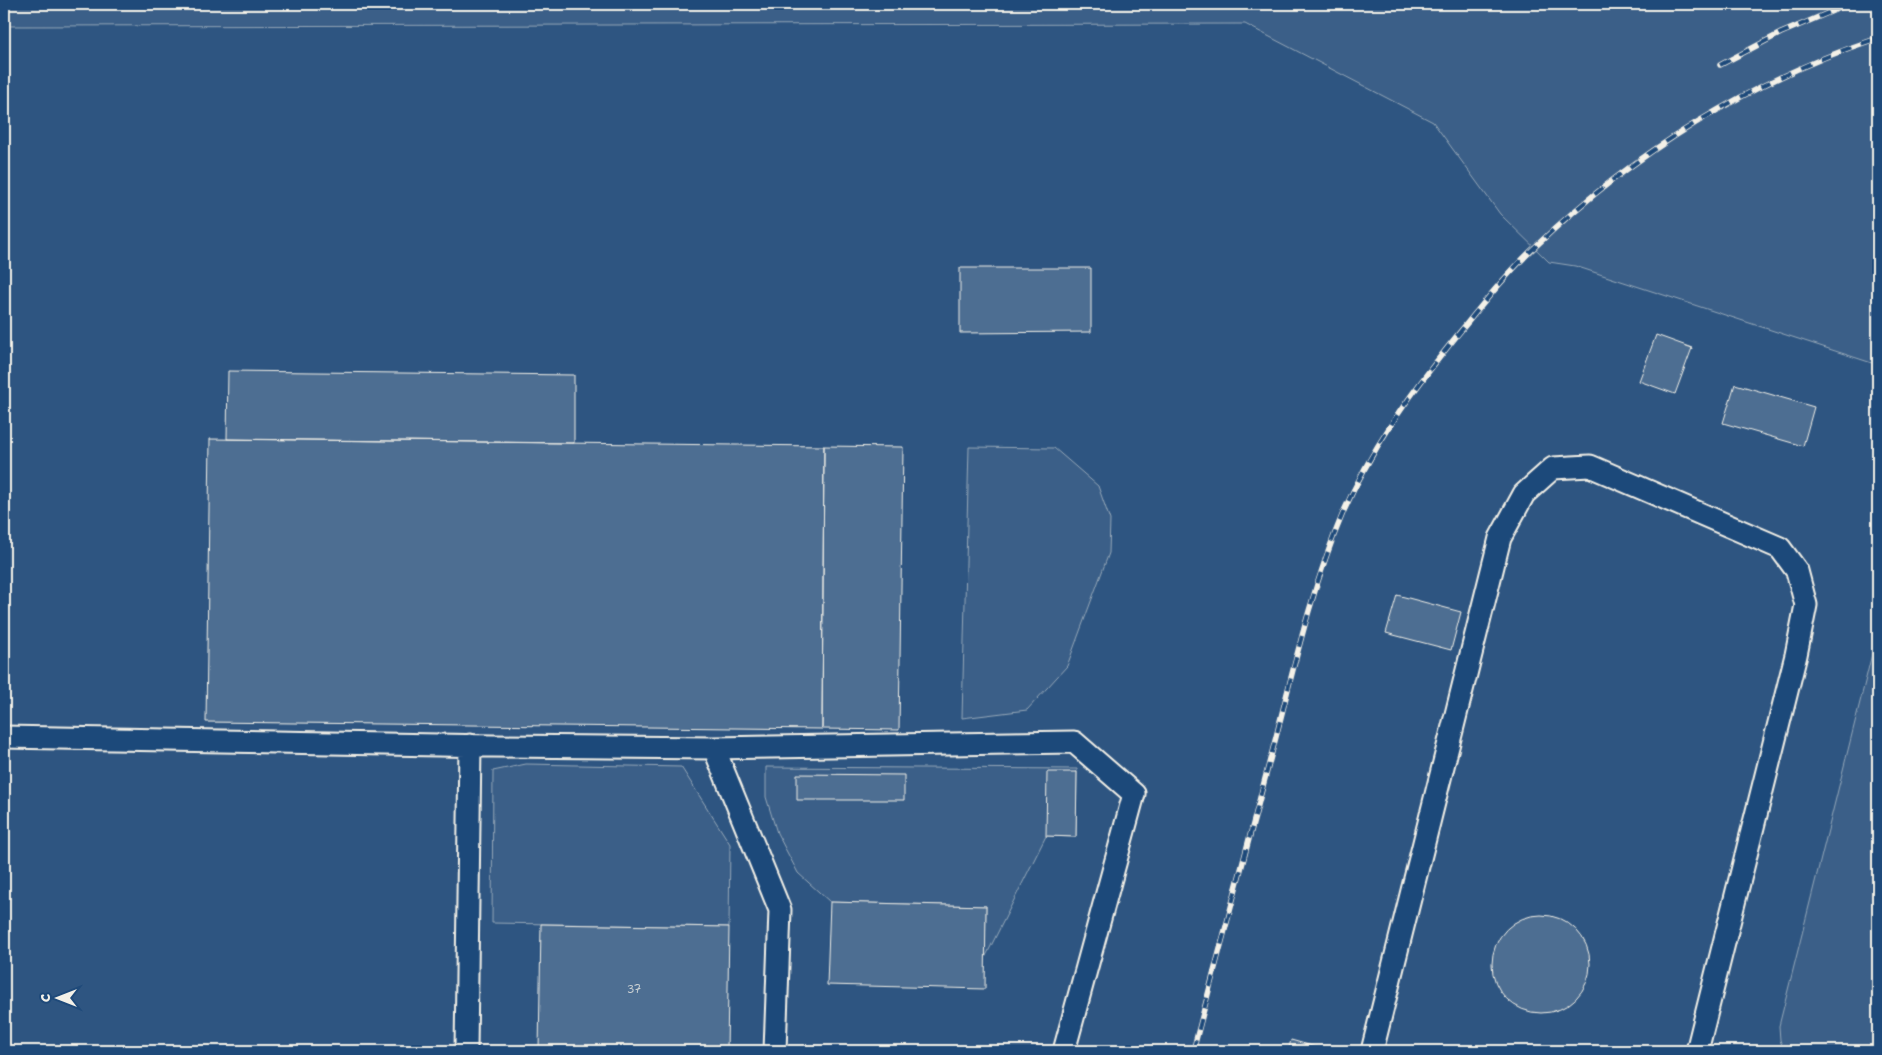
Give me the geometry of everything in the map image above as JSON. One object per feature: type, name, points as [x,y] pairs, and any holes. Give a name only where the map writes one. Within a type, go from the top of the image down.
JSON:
[{"type":"lane","points":[[1372,1051],[1500,538],[1524,494],[1554,468],[1590,466],[1780,548],[1797,571],[1806,605],[1793,665],[1697,1051]]},
{"type":"lane","points":[[4,737],[714,748],[1074,742],[1134,794],[1064,1051]]},
{"type":"lane","points":[[466,1051],[470,745]]},
{"type":"lane","points":[[714,748],[780,910],[775,1051]]},
{"type":"shaded area","points":[[4,4],[1878,4],[1878,365],[1575,266],[1549,262],[1500,214],[1433,122],[1245,24],[4,26]]},
{"type":"shaded area","points":[[1245,24],[1434,122],[1500,214],[1549,262],[1575,266],[1878,365],[1878,630],[1779,1026],[1780,1040],[1784,1051],[4,1051],[4,26]]},
{"type":"shaded area","points":[[969,447],[1054,448],[1098,486],[1110,520],[1109,553],[1067,666],[1027,710],[962,718]]},
{"type":"shaded area","points":[[1878,630],[1878,1051],[1784,1051],[1780,1040],[1779,1026]]},
{"type":"shaded area","points":[[526,764],[681,767],[730,844],[729,927],[492,923],[493,771]]},
{"type":"shaded area","points":[[766,767],[1077,769],[1076,837],[1046,836],[985,958],[986,906],[830,902],[798,873],[777,833],[766,797]]},
{"type":"building","points":[[960,268],[1091,268],[1091,332],[960,333]]},
{"type":"building","points":[[1656,335],[1692,348],[1675,394],[1639,381]]},
{"type":"building","points":[[228,371],[574,375],[574,443],[227,439]]},
{"type":"building","points":[[1735,384],[1814,407],[1803,446],[1723,423]]},
{"type":"building","points":[[210,439],[824,446],[822,729],[206,722]]},
{"type":"building","points":[[824,446],[903,447],[899,730],[822,729]]},
{"type":"building","points":[[1397,595],[1461,612],[1451,650],[1386,633]]},
{"type":"building","points":[[1047,772],[1077,772],[1076,837],[1046,836]]},
{"type":"building","points":[[797,774],[904,775],[904,800],[797,800]]},
{"type":"building","points":[[830,902],[986,906],[985,989],[827,985]]},
{"type":"building","points":[[1541,915],[1560,919],[1575,930],[1586,945],[1590,964],[1586,983],[1575,998],[1560,1009],[1541,1013],[1522,1009],[1507,998],[1496,983],[1492,964],[1496,945],[1507,930],[1522,919]]},
{"type":"building","points":[[541,924],[729,927],[727,1051],[539,1051]]},
{"type":"building","points":[[1291,1040],[1330,1051],[1288,1051]]},
{"type":"railway","points":[[1720,65],[1781,33],[1849,4]]},
{"type":"railway","points":[[1193,1051],[1314,595],[1343,513],[1366,467],[1391,424],[1451,343],[1513,269],[1573,212],[1612,180],[1653,150],[1740,98],[1785,75],[1831,55],[1878,38]]}]
